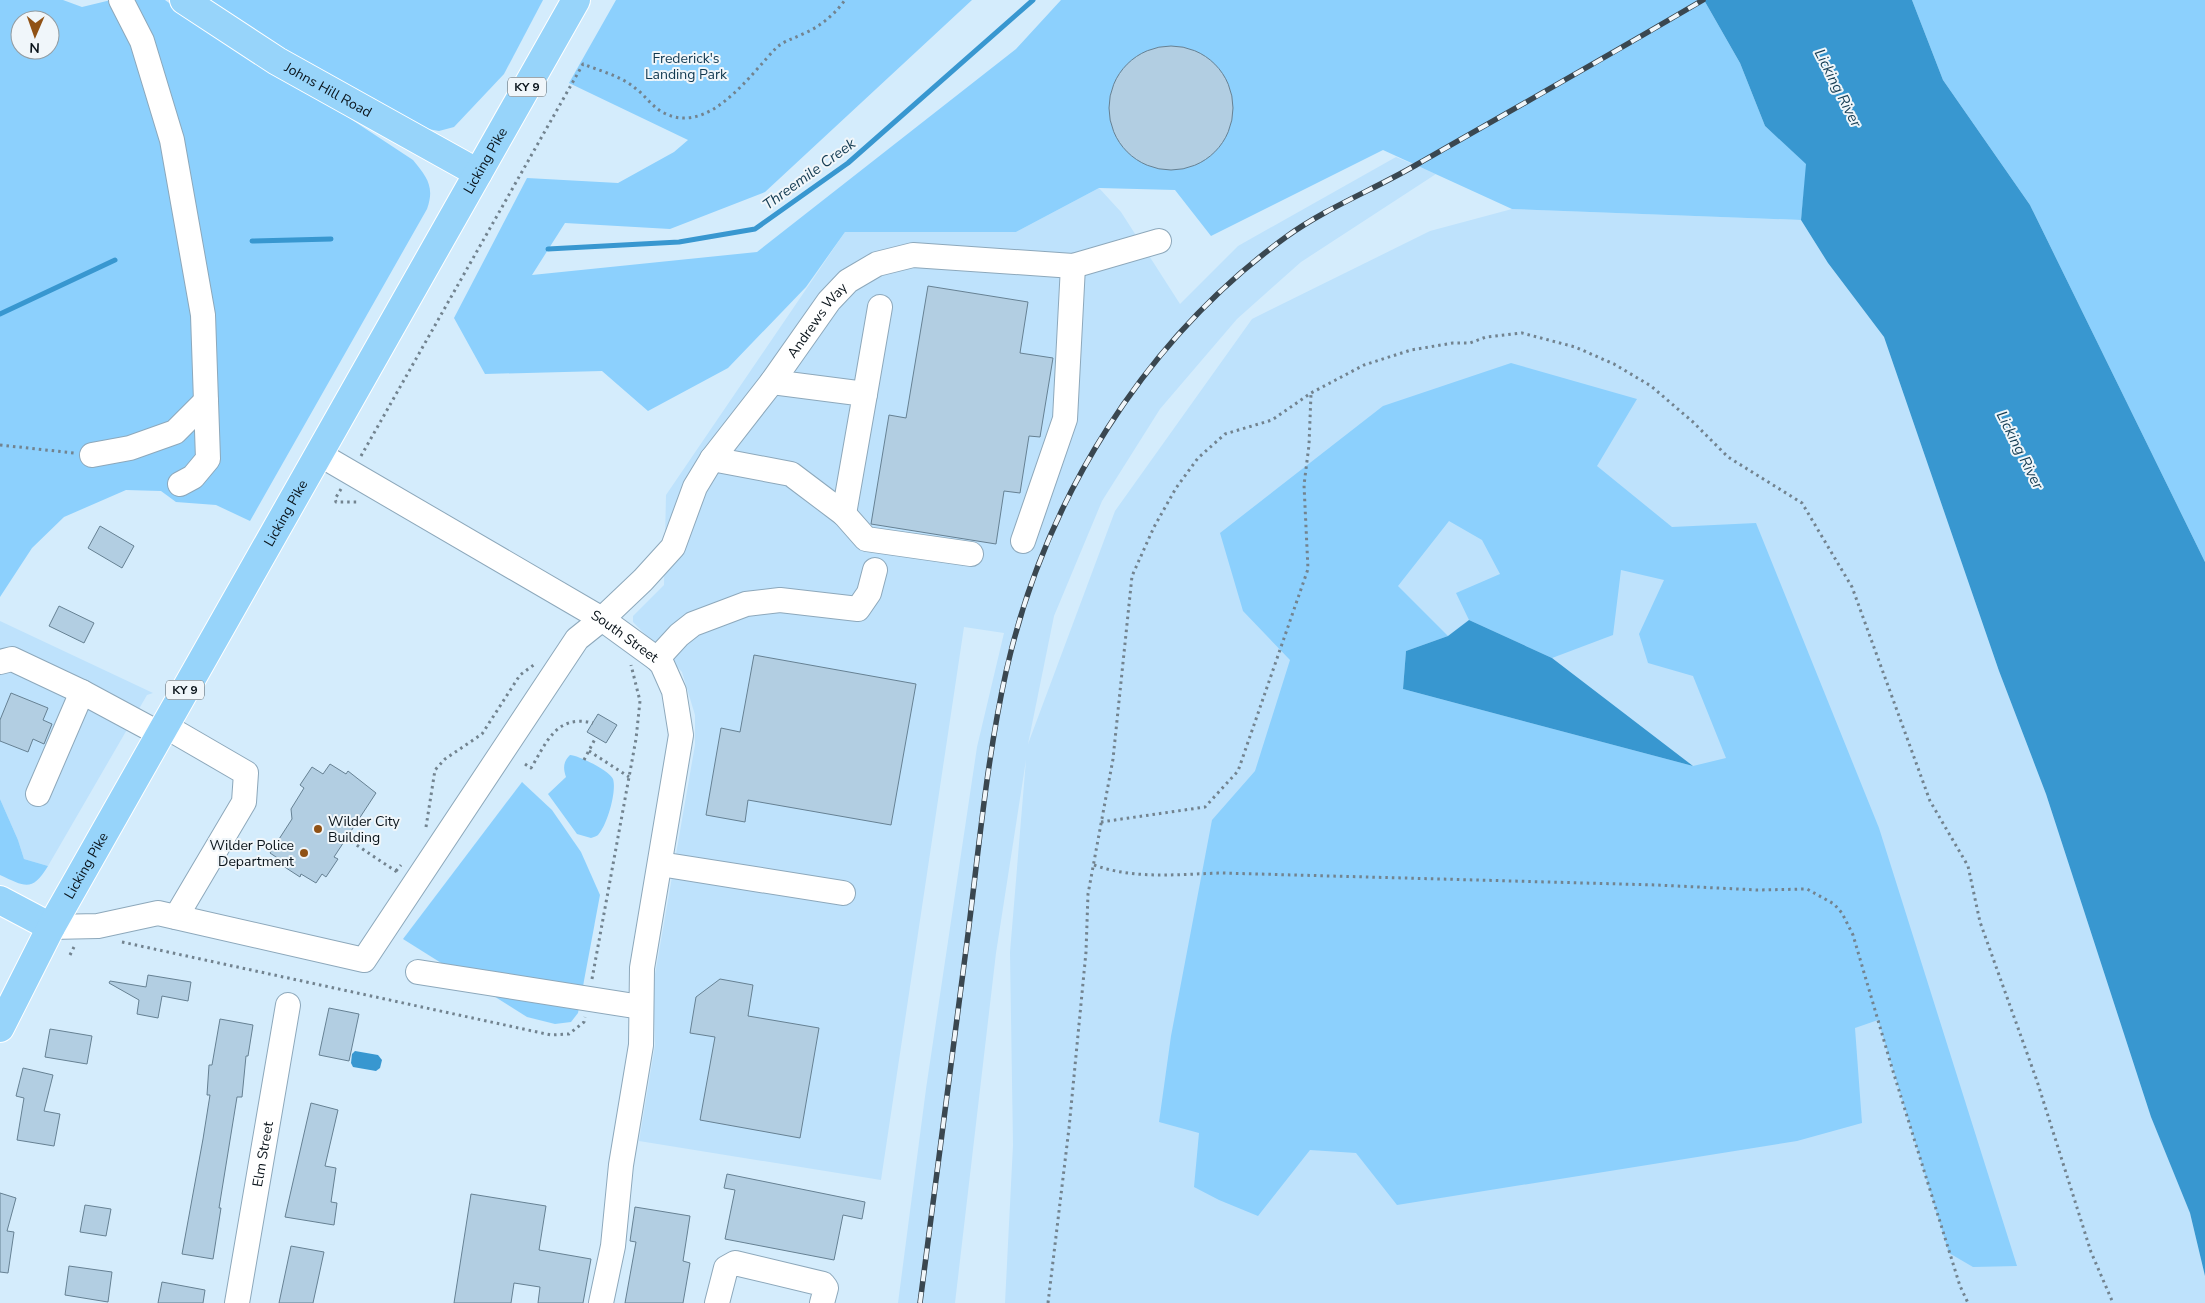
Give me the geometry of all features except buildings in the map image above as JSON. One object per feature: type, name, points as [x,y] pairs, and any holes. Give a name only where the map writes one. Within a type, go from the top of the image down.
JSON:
[{"type":"main road","name":"Johns Hill Road","points":[[184,0],[277,61],[478,174]]},
{"type":"main road","name":"Licking Pike","points":[[0,1028],[51,927],[576,0]]},
{"type":"main road","points":[[0,900],[51,927]]},
{"type":"street","points":[[121,0],[142,41],[172,140],[203,315],[208,459],[193,477],[180,484]]},
{"type":"street","name":"Andrews Way","points":[[176,917],[364,960],[405,878],[577,638],[643,580],[673,547],[695,487],[712,459],[772,382],[829,301],[848,281],[878,264],[913,255],[1073,266],[1159,241]]},
{"type":"street","points":[[1023,541],[1065,419],[1073,266]]},
{"type":"street","points":[[844,514],[880,308]]},
{"type":"street","points":[[772,382],[865,394]]},
{"type":"street","points":[[92,455],[130,448],[175,432],[206,401]]},
{"type":"street","name":"South Street","points":[[319,454],[602,618],[658,658],[666,671],[674,691],[681,734],[642,968],[641,1045],[621,1165],[613,1246],[601,1303]]},
{"type":"street","points":[[712,459],[791,474],[844,514],[866,539],[970,554]]},
{"type":"street","points":[[658,658],[679,635],[693,624],[746,604],[780,600],[858,610],[869,593],[875,570]]},
{"type":"street","points":[[0,662],[12,659],[162,730],[246,773],[244,802],[176,917],[158,913],[98,926],[51,927]]},
{"type":"street","points":[[38,794],[82,692]]},
{"type":"street","points":[[660,864],[844,893]]},
{"type":"street","points":[[418,972],[641,1007]]},
{"type":"street","name":"Elm Street","points":[[237,1303],[288,1005]]},
{"type":"street","points":[[717,1303],[726,1268],[735,1263],[823,1284],[826,1288],[822,1303]]},
{"type":"path","points":[[363,453],[583,64],[619,78],[635,88],[651,104],[664,113],[681,119],[692,119],[720,105],[777,47],[786,40],[806,33],[822,24],[845,0]]},
{"type":"path","points":[[1048,1303],[1069,1128],[1086,952],[1088,894],[1114,759],[1132,576],[1154,527],[1176,488],[1198,458],[1225,434],[1272,420],[1311,393],[1364,365],[1411,350],[1453,343],[1470,343],[1486,337],[1522,333],[1575,347],[1614,364],[1651,386],[1693,422],[1728,457],[1802,503],[1852,587],[1930,800],[1968,866],[1980,922],[2037,1081],[2091,1252],[2113,1303]]},
{"type":"path","points":[[1101,822],[1205,806],[1238,771],[1308,570],[1304,485],[1309,445],[1311,393]]},
{"type":"path","points":[[0,445],[92,455]]},
{"type":"path","points":[[335,499],[336,502],[367,504]]},
{"type":"path","points":[[425,830],[435,770],[445,759],[482,734],[520,676],[540,660]]},
{"type":"path","points":[[121,942],[551,1034],[569,1034],[584,1022],[636,739],[640,702],[631,664]]},
{"type":"path","points":[[525,764],[531,768],[555,730],[566,723],[581,720],[593,723]]},
{"type":"path","points":[[584,760],[596,737]]},
{"type":"path","points":[[589,751],[629,776]]},
{"type":"path","points":[[346,838],[405,878]]},
{"type":"path","points":[[402,864],[405,878]]},
{"type":"path","points":[[1094,865],[1123,874],[1156,876],[1222,873],[1657,885],[1748,890],[1807,889],[1825,898],[1842,913],[1853,935],[1912,1134],[1960,1286],[1968,1303]]},
{"type":"path","points":[[70,955],[78,941]]},
{"type":"shaded area","points":[[1396,157],[1436,174],[1301,262],[1237,319],[1160,409],[1102,501],[1054,616],[1028,744],[1115,511],[1252,319],[1430,231],[1512,209],[1801,220],[1828,263],[1884,337],[1999,671],[2046,794],[2151,1117],[2190,1213],[2205,1276],[2205,1303],[1005,1303],[1013,1145],[1010,952],[1026,760],[996,953],[955,1303],[898,1303],[926,1089],[977,747],[1004,633],[964,627],[881,1180],[639,1141],[655,1045],[653,986],[695,745],[695,715],[682,672],[633,622],[633,616],[664,585],[666,495],[845,232],[1016,232],[1099,188],[1121,212],[1180,304],[1238,246]]},
{"type":"shaded area","points":[[0,621],[153,693],[147,695],[48,866],[24,859],[0,799]]},
{"type":"green space","points":[[0,0],[63,0],[82,7],[111,0],[165,0],[201,26],[287,77],[413,160],[426,177],[430,188],[429,201],[427,209],[250,521],[216,505],[176,502],[161,491],[126,490],[64,517],[32,548],[0,597]]},
{"type":"green space","points":[[202,0],[543,0],[504,74],[454,127],[439,131],[417,127],[233,22]]},
{"type":"green space","name":"Frederick's Landing Park","points":[[616,0],[972,0],[765,192],[670,229],[565,223],[532,275],[757,252],[1016,49],[1061,0],[1704,0],[1740,63],[1765,126],[1807,164],[1801,220],[1512,209],[1383,150],[1211,236],[1175,190],[1099,188],[1016,232],[845,232],[806,287],[728,368],[648,411],[602,371],[485,374],[454,318],[527,178],[618,183],[674,152],[688,140],[569,83]]},
{"type":"green space","points":[[1912,0],[2205,0],[2205,562],[2030,205],[1943,80]]},
{"type":"green space","points":[[1511,363],[1637,399],[1597,466],[1672,527],[1756,523],[1879,828],[2017,1266],[1973,1267],[1949,1253],[1878,1020],[1855,1028],[1862,1123],[1797,1141],[1397,1205],[1356,1153],[1310,1150],[1258,1216],[1219,1200],[1194,1187],[1199,1133],[1159,1122],[1171,1036],[1212,820],[1255,771],[1290,660],[1243,611],[1220,533],[1383,406]],"holes":[[[1449,521],[1482,540],[1500,574],[1456,593],[1469,620],[1552,658],[1613,635],[1621,570],[1664,580],[1639,634],[1648,663],[1693,676],[1726,758],[1693,766],[1403,689],[1406,651],[1448,636],[1398,586]]]},
{"type":"green space","points":[[570,755],[593,764],[613,779],[614,792],[608,816],[598,835],[591,838],[577,834],[548,794],[566,777],[564,765]]},
{"type":"green space","points":[[522,782],[552,810],[581,852],[600,895],[578,1013],[571,1022],[555,1024],[527,1017],[403,939]]},
{"type":"green space","points":[[0,799],[24,859],[48,866],[37,880],[28,885],[0,875]]},
{"type":"water","name":"Licking River","points":[[1704,0],[1912,0],[1943,80],[2030,205],[2205,562],[2205,1276],[2190,1213],[2151,1117],[2046,794],[1999,671],[1884,337],[1828,263],[1801,220],[1806,164],[1765,126],[1740,63]]},
{"type":"water","points":[[1469,620],[1552,658],[1693,766],[1403,689],[1406,651],[1448,636]]},
{"type":"water","points":[[355,1051],[378,1055],[382,1060],[380,1068],[376,1071],[353,1067],[351,1063],[352,1054]]},
{"type":"waterway","name":"Threemile Creek","points":[[548,249],[679,242],[755,229],[848,163],[1033,0]]},
{"type":"waterway","name":"Threemile Creek","points":[[252,241],[331,239]]},
{"type":"waterway","name":"Threemile Creek","points":[[0,314],[115,260]]},
{"type":"railway","points":[[920,1303],[984,803],[999,704],[1023,608],[1046,546],[1074,486],[1107,429],[1145,375],[1188,324],[1235,278],[1286,237],[1317,217],[1400,174],[1703,0]]},
{"type":"place","name":"Wilder City Building","points":[[318,829]]},
{"type":"place","name":"Wilder Police Department","points":[[304,853]]}]
